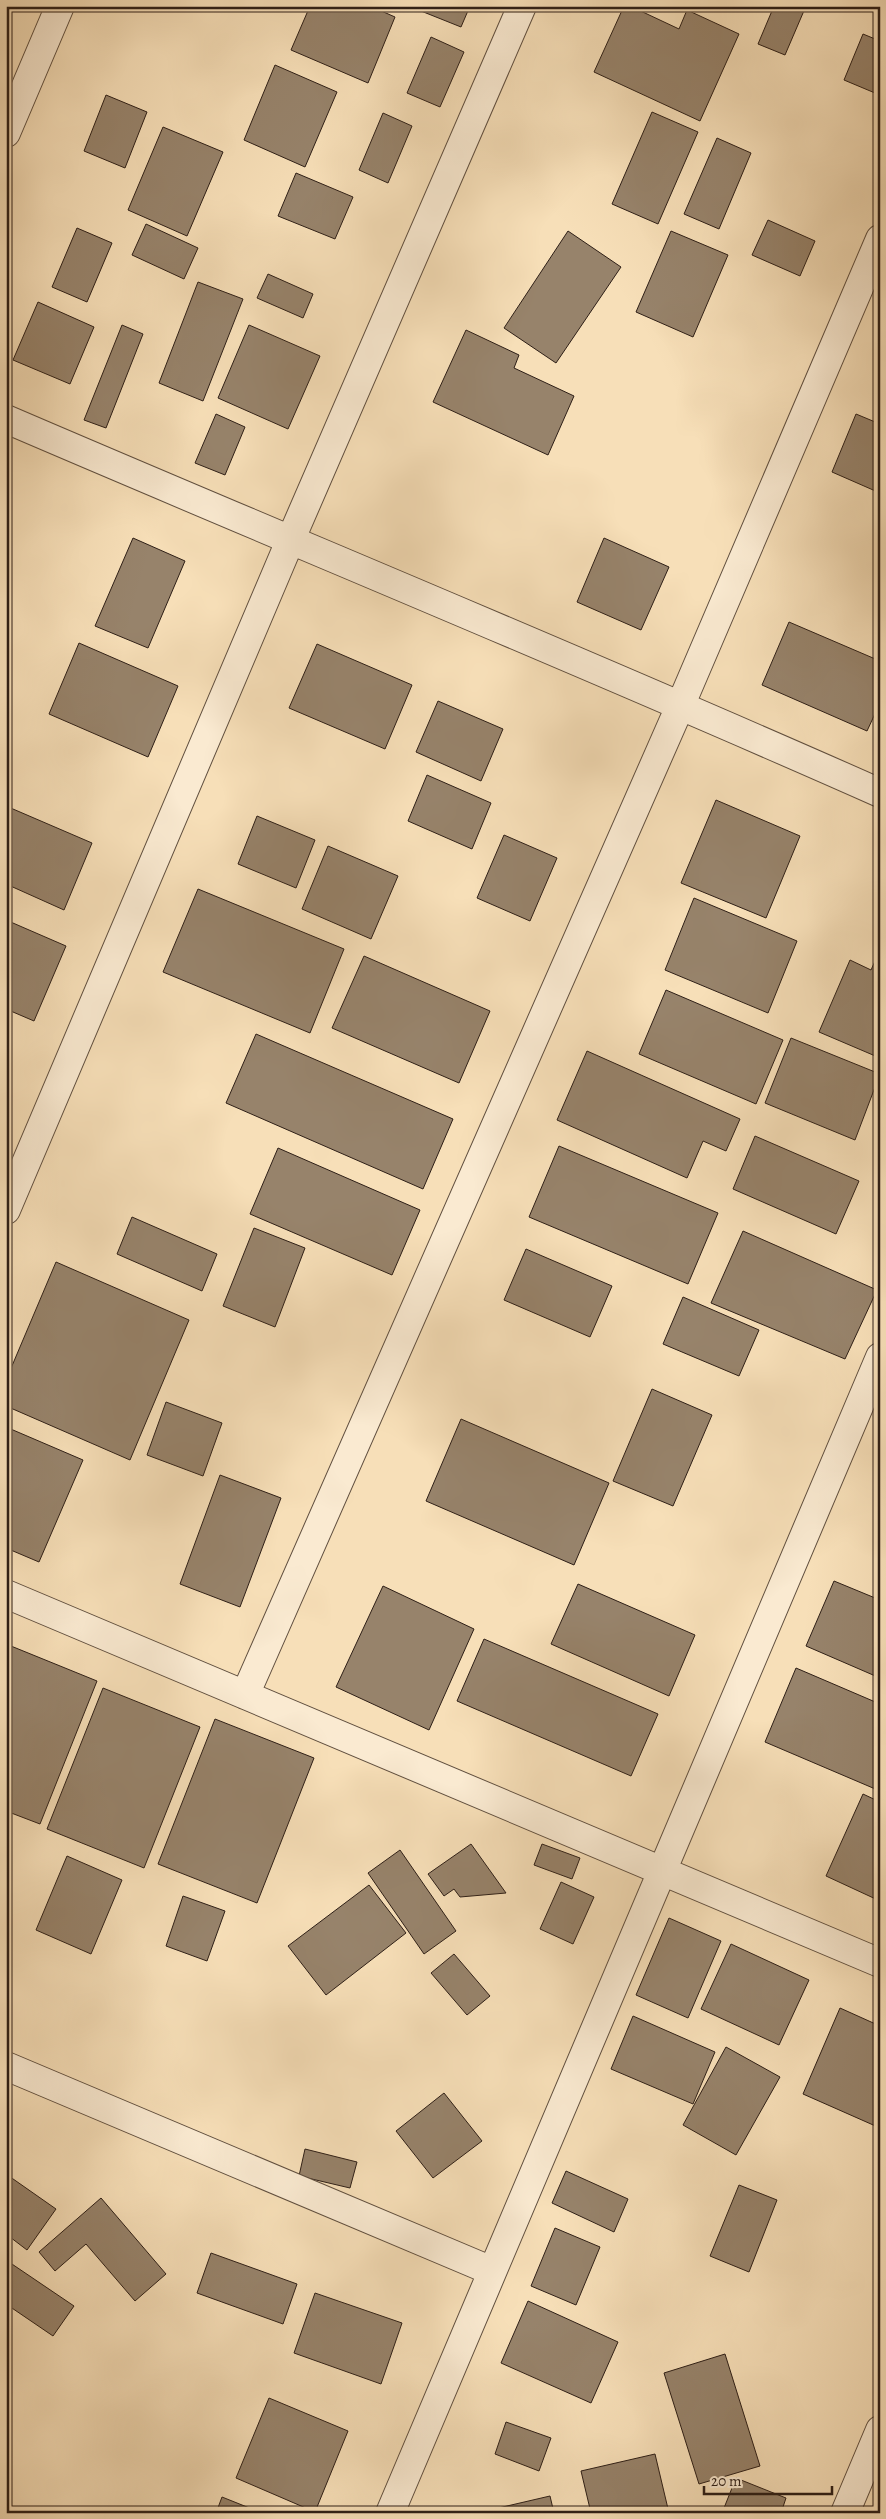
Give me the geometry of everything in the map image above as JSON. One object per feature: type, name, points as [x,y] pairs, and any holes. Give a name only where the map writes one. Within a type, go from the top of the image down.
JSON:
[{"type":"street","points":[[6,133],[60,6]]},
{"type":"street","points":[[6,1210],[290,541],[522,6]]},
{"type":"street","points":[[245,1695],[681,704],[880,238]]},
{"type":"street","points":[[6,419],[290,541],[681,704],[880,793]]},
{"type":"street","points":[[390,2513],[880,1358]]},
{"type":"street","points":[[6,1594],[880,1963]]},
{"type":"street","points":[[6,2066],[492,2272]]},
{"type":"street","points":[[844,2513],[880,2430]]},
{"type":"building","points":[[310,6],[370,6],[395,17],[368,83],[291,50]]},
{"type":"building","points":[[417,6],[470,6],[461,27],[416,9]]},
{"type":"building","points":[[624,6],[630,6],[679,29],[687,10],[739,34],[700,121],[594,72]]},
{"type":"building","points":[[774,6],[806,6],[785,55],[758,44]]},
{"type":"building","points":[[863,34],[880,41],[880,83],[875,93],[844,80]]},
{"type":"building","points":[[431,37],[464,52],[440,107],[407,93]]},
{"type":"building","points":[[275,65],[337,92],[305,167],[244,140]]},
{"type":"building","points":[[106,95],[147,112],[125,168],[84,151]]},
{"type":"building","points":[[652,112],[698,132],[658,224],[612,204]]},
{"type":"building","points":[[383,113],[412,126],[388,183],[359,170]]},
{"type":"building","points":[[163,127],[223,152],[187,236],[128,210]]},
{"type":"building","points":[[717,138],[751,153],[719,229],[684,214]]},
{"type":"building","points":[[296,173],[353,197],[335,239],[278,216]]},
{"type":"building","points":[[768,220],[815,241],[800,276],[752,255]]},
{"type":"building","points":[[146,224],[198,248],[184,279],[132,255]]},
{"type":"building","points":[[77,228],[112,243],[87,302],[52,287]]},
{"type":"building","points":[[568,231],[621,267],[556,363],[504,328]]},
{"type":"building","points":[[671,231],[728,255],[693,337],[636,312]]},
{"type":"building","points":[[268,274],[313,294],[303,318],[257,298]]},
{"type":"building","points":[[198,282],[243,299],[203,401],[159,383]]},
{"type":"building","points":[[38,302],[94,327],[70,384],[13,360]]},
{"type":"building","points":[[122,325],[143,334],[106,428],[84,420]]},
{"type":"building","points":[[249,325],[320,356],[288,429],[218,398]]},
{"type":"building","points":[[466,330],[519,355],[514,368],[574,396],[548,455],[433,402]]},
{"type":"building","points":[[216,414],[245,427],[225,475],[195,463]]},
{"type":"building","points":[[856,414],[880,424],[880,493],[832,472]]},
{"type":"building","points":[[133,538],[185,561],[148,648],[95,626]]},
{"type":"building","points":[[604,538],[669,567],[641,630],[577,602]]},
{"type":"building","points":[[789,622],[880,661],[880,703],[867,731],[762,685]]},
{"type":"building","points":[[79,643],[178,686],[148,757],[49,714]]},
{"type":"building","points":[[317,644],[412,685],[385,749],[289,708]]},
{"type":"building","points":[[438,701],[503,729],[481,781],[416,752]]},
{"type":"building","points":[[427,775],[491,803],[472,849],[408,821]]},
{"type":"building","points":[[716,800],[800,836],[766,918],[681,883]]},
{"type":"building","points":[[6,806],[92,843],[64,910],[6,884]]},
{"type":"building","points":[[257,816],[315,840],[296,888],[238,864]]},
{"type":"building","points":[[504,835],[557,858],[530,921],[477,898]]},
{"type":"building","points":[[328,846],[398,876],[371,939],[302,909]]},
{"type":"building","points":[[198,889],[344,949],[310,1033],[163,972]]},
{"type":"building","points":[[694,898],[797,941],[768,1013],[665,970]]},
{"type":"building","points":[[6,920],[66,946],[34,1021],[6,1009]]},
{"type":"building","points":[[880,950],[880,1058],[819,1032],[850,960],[871,970]]},
{"type":"building","points":[[364,956],[490,1011],[459,1083],[332,1028]]},
{"type":"building","points":[[666,990],[783,1040],[756,1104],[639,1054]]},
{"type":"building","points":[[256,1034],[453,1119],[423,1189],[226,1103]]},
{"type":"building","points":[[791,1038],[880,1074],[855,1140],[765,1103]]},
{"type":"building","points":[[587,1051],[740,1119],[726,1151],[703,1141],[687,1178],[557,1120]]},
{"type":"building","points":[[755,1136],[859,1181],[836,1234],[733,1189]]},
{"type":"building","points":[[559,1146],[718,1213],[688,1284],[529,1217]]},
{"type":"building","points":[[278,1148],[420,1210],[392,1275],[250,1214]]},
{"type":"building","points":[[132,1217],[217,1254],[202,1291],[117,1254]]},
{"type":"building","points":[[254,1228],[305,1248],[275,1327],[223,1306]]},
{"type":"building","points":[[743,1231],[877,1290],[845,1359],[711,1303]]},
{"type":"building","points":[[526,1249],[612,1286],[590,1337],[504,1300]]},
{"type":"building","points":[[56,1262],[189,1320],[130,1460],[6,1406],[6,1380]]},
{"type":"building","points":[[683,1297],[759,1330],[739,1376],[663,1344]]},
{"type":"building","points":[[652,1389],[712,1415],[673,1506],[613,1481]]},
{"type":"building","points":[[166,1402],[222,1423],[203,1476],[147,1455]]},
{"type":"building","points":[[461,1419],[609,1483],[574,1565],[426,1501]]},
{"type":"building","points":[[6,1427],[83,1460],[39,1562],[6,1548]]},
{"type":"building","points":[[220,1475],[281,1498],[240,1607],[180,1584]]},
{"type":"building","points":[[834,1581],[880,1600],[880,1678],[806,1646]]},
{"type":"building","points":[[578,1584],[695,1635],[669,1696],[551,1644]]},
{"type":"building","points":[[383,1586],[474,1629],[429,1730],[336,1687]]},
{"type":"building","points":[[484,1639],[658,1714],[631,1776],[457,1701]]},
{"type":"building","points":[[6,1644],[97,1681],[40,1824],[6,1811]]},
{"type":"building","points":[[796,1668],[880,1704],[880,1791],[765,1742]]},
{"type":"building","points":[[103,1688],[200,1727],[144,1868],[47,1829]]},
{"type":"building","points":[[215,1719],[314,1758],[257,1903],[158,1864]]},
{"type":"building","points":[[863,1794],[880,1802],[880,1901],[826,1876]]},
{"type":"building","points":[[471,1844],[506,1893],[460,1897],[454,1889],[444,1896],[428,1874]]},
{"type":"building","points":[[542,1844],[580,1858],[572,1879],[534,1865]]},
{"type":"building","points":[[400,1850],[456,1931],[424,1954],[368,1873]]},
{"type":"building","points":[[67,1856],[122,1880],[91,1954],[36,1930]]},
{"type":"building","points":[[561,1882],[594,1897],[573,1944],[540,1929]]},
{"type":"building","points":[[369,1885],[406,1933],[326,1995],[288,1946]]},
{"type":"building","points":[[183,1896],[225,1911],[207,1961],[166,1946]]},
{"type":"building","points":[[669,1918],[721,1941],[688,2018],[636,1995]]},
{"type":"building","points":[[731,1944],[809,1980],[779,2045],[701,2009]]},
{"type":"building","points":[[454,1954],[490,1996],[467,2015],[431,1973]]},
{"type":"building","points":[[840,2008],[880,2026],[880,2128],[803,2094]]},
{"type":"building","points":[[633,2016],[715,2052],[693,2104],[611,2069]]},
{"type":"building","points":[[726,2047],[780,2077],[736,2155],[683,2125]]},
{"type":"building","points":[[444,2093],[482,2141],[433,2178],[396,2131]]},
{"type":"building","points":[[305,2149],[357,2162],[350,2188],[299,2176]]},
{"type":"building","points":[[566,2171],[628,2199],[614,2232],[552,2203]]},
{"type":"building","points":[[6,2174],[56,2209],[27,2250],[6,2234]]},
{"type":"building","points":[[739,2185],[777,2200],[749,2272],[710,2256]]},
{"type":"building","points":[[101,2198],[166,2274],[135,2301],[86,2244],[55,2271],[39,2252]]},
{"type":"building","points":[[555,2228],[600,2247],[576,2305],[531,2286]]},
{"type":"building","points":[[211,2253],[297,2284],[283,2324],[197,2293]]},
{"type":"building","points":[[6,2260],[74,2306],[53,2336],[6,2304]]},
{"type":"building","points":[[315,2293],[402,2323],[381,2384],[294,2353]]},
{"type":"building","points":[[528,2301],[618,2342],[591,2403],[501,2363]]},
{"type":"building","points":[[725,2354],[760,2466],[699,2484],[664,2373]]},
{"type":"building","points":[[269,2398],[348,2431],[315,2512],[236,2478]]},
{"type":"building","points":[[506,2422],[551,2438],[539,2471],[495,2454]]},
{"type":"building","points":[[655,2454],[669,2513],[591,2513],[581,2471]]},
{"type":"building","points":[[736,2478],[786,2498],[781,2513],[722,2513]]},
{"type":"building","points":[[550,2496],[554,2513],[477,2513]]},
{"type":"building","points":[[222,2497],[262,2513],[216,2513]]}]
